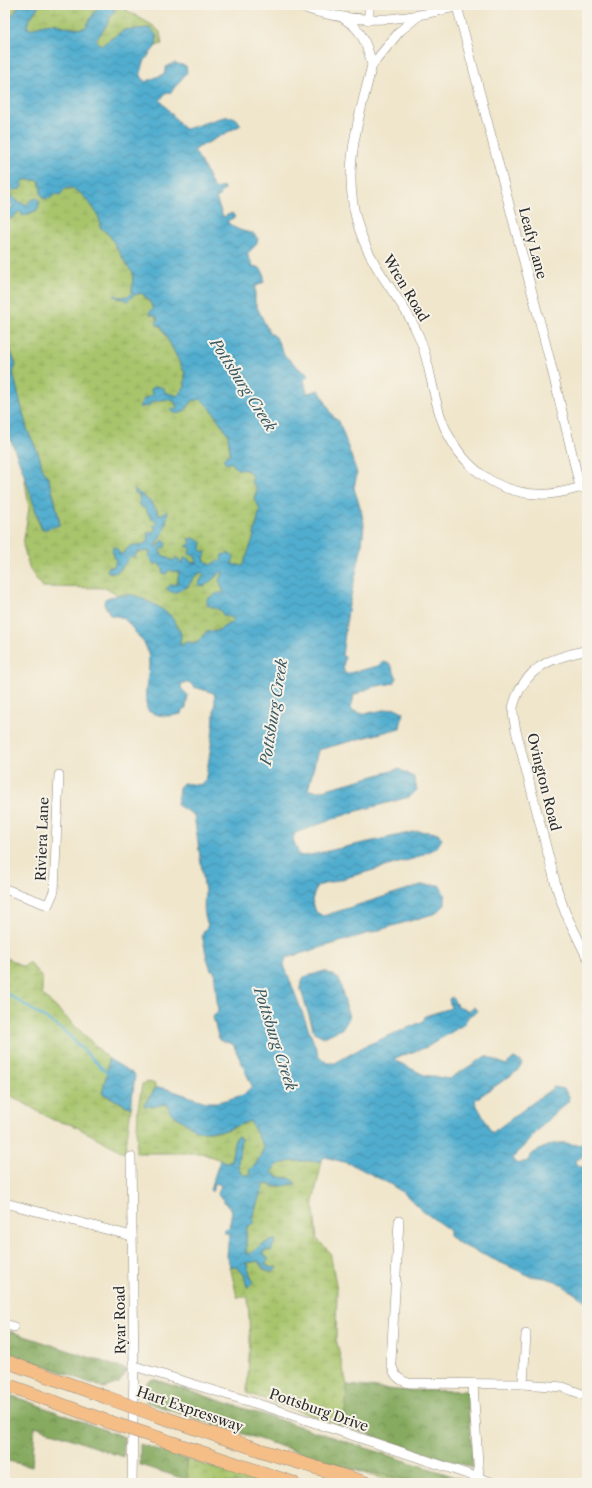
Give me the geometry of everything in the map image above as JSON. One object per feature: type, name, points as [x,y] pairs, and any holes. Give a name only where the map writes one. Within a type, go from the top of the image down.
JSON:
[{"type":"highway","name":"Hart Expressway","points":[[5,1361],[156,1415],[275,1455],[366,1483]]},
{"type":"highway","points":[[5,1384],[155,1438],[293,1483]]},
{"type":"street","points":[[296,5],[343,18],[369,20],[387,20],[417,16],[460,6]]},
{"type":"street","points":[[369,5],[369,20]]},
{"type":"street","name":"Leafy Lane","points":[[460,6],[549,357],[584,486]]},
{"type":"street","name":"Wren Road","points":[[372,65],[400,31],[417,16]]},
{"type":"street","name":"Wren Road","points":[[343,18],[356,28],[369,52],[372,65],[352,152],[350,180],[355,216],[366,247],[375,264],[415,326],[421,341],[441,418],[451,440],[460,454],[473,468],[489,480],[514,490],[547,494],[584,486]]},
{"type":"street","name":"Ovington Road","points":[[587,650],[555,658],[536,668],[525,680],[517,693],[513,708],[516,731],[557,889],[565,912],[587,957]]},
{"type":"street","name":"Riviera Lane","points":[[5,889],[48,905],[54,891],[59,775]]},
{"type":"street","name":"Ryar Road","points":[[131,1156],[134,1366],[132,1483]]},
{"type":"street","points":[[5,1203],[132,1236]]},
{"type":"street","points":[[399,1221],[391,1362],[393,1371],[397,1377],[404,1382],[409,1383],[523,1384],[563,1387],[587,1396]]},
{"type":"street","points":[[523,1384],[526,1334]]},
{"type":"street","name":"Pottsburg Drive","points":[[134,1366],[271,1408],[494,1483]]},
{"type":"street","points":[[473,1384],[479,1479]]},
{"type":"green space","points":[[5,5],[20,5],[11,17],[5,18]]},
{"type":"green space","points":[[39,5],[99,5],[85,28],[71,28],[47,24],[33,29],[27,28],[28,22]]},
{"type":"green space","points":[[117,5],[127,5],[126,10],[152,25],[160,32],[162,44],[156,46],[157,36],[150,28],[124,30],[102,45],[95,41],[107,24]]},
{"type":"green space","points":[[23,180],[40,181],[40,187],[54,194],[72,189],[84,196],[92,205],[97,214],[100,220],[100,227],[110,236],[133,273],[132,293],[129,296],[119,297],[118,299],[141,293],[153,307],[157,325],[161,326],[185,373],[185,386],[178,396],[157,394],[148,397],[143,400],[144,406],[159,400],[174,401],[178,409],[172,412],[187,409],[192,401],[201,399],[211,409],[228,434],[230,453],[223,459],[231,462],[237,469],[247,470],[253,477],[251,481],[257,489],[254,499],[260,509],[253,539],[244,566],[221,561],[211,565],[204,560],[201,551],[191,543],[191,548],[198,563],[173,561],[161,554],[159,546],[157,547],[155,545],[164,531],[168,512],[164,515],[158,514],[157,509],[142,494],[139,495],[151,519],[157,520],[156,529],[152,533],[147,533],[150,539],[145,544],[130,546],[124,553],[120,554],[112,551],[116,560],[114,567],[109,567],[120,570],[132,555],[150,551],[163,569],[162,572],[169,570],[179,572],[177,584],[174,585],[176,591],[188,587],[194,577],[202,572],[204,574],[202,581],[222,571],[221,583],[224,593],[220,610],[224,616],[233,618],[232,622],[217,631],[206,632],[197,643],[186,642],[179,646],[181,634],[177,625],[134,595],[118,595],[107,588],[42,587],[30,570],[23,545],[29,508],[24,474],[35,504],[38,521],[42,530],[60,524],[48,477],[43,470],[39,455],[27,429],[13,373],[16,365],[8,341],[6,327],[5,302],[8,304],[11,302],[5,299],[5,220],[11,219],[20,211],[27,215],[37,210],[18,201],[10,193]]},
{"type":"green space","points":[[5,957],[24,967],[29,962],[42,978],[42,994],[109,1059],[102,1093],[131,1108],[125,1153],[73,1125],[53,1120],[5,1092]]},
{"type":"green space","points":[[149,1082],[155,1084],[156,1088],[144,1104],[167,1104],[223,1131],[250,1121],[264,1148],[251,1175],[244,1175],[239,1170],[238,1163],[241,1139],[239,1136],[235,1138],[231,1162],[226,1162],[201,1153],[136,1153],[138,1109],[142,1084]]},
{"type":"green space","points":[[290,1161],[322,1161],[313,1202],[317,1239],[330,1252],[337,1290],[336,1339],[347,1385],[346,1406],[342,1426],[247,1393],[250,1339],[248,1297],[237,1297],[230,1266],[236,1267],[244,1275],[247,1287],[253,1281],[246,1263],[258,1261],[263,1269],[268,1272],[277,1267],[271,1268],[267,1266],[263,1252],[266,1250],[271,1251],[275,1240],[262,1244],[254,1251],[246,1254],[246,1234],[247,1227],[254,1222],[252,1218],[264,1184],[274,1187],[278,1186],[289,1177],[280,1177],[276,1175],[272,1172],[273,1169],[282,1163]]},
{"type":"green space","points":[[5,1330],[128,1370],[119,1383],[104,1388],[5,1351]]},
{"type":"green space","points":[[153,1379],[465,1480],[466,1483],[423,1483],[344,1467],[146,1402],[147,1382]]},
{"type":"green space","points":[[347,1385],[397,1390],[467,1391],[473,1468],[342,1426],[346,1406]]},
{"type":"green space","points":[[5,1393],[124,1437],[123,1457],[35,1426],[32,1467],[5,1460]]},
{"type":"green space","points":[[140,1444],[186,1459],[188,1480],[140,1465]]},
{"type":"green space","points":[[186,1459],[262,1483],[188,1483]]},
{"type":"green space","points":[[344,1467],[423,1483],[397,1483]]},
{"type":"water","name":"Pottsburg Creek","points":[[20,5],[39,5],[28,22],[27,28],[32,29],[41,25],[54,24],[77,29],[85,28],[99,5],[117,5],[96,41],[102,45],[124,30],[150,28],[157,36],[156,46],[145,60],[140,74],[145,82],[164,74],[167,66],[174,63],[186,66],[187,72],[171,92],[166,93],[160,100],[184,129],[225,117],[231,117],[238,120],[241,125],[194,150],[214,189],[224,187],[225,190],[219,193],[220,196],[216,198],[223,217],[232,213],[235,217],[227,221],[229,224],[239,230],[253,233],[258,239],[256,245],[247,254],[253,266],[260,268],[264,274],[264,282],[255,287],[255,303],[269,332],[276,337],[284,355],[302,371],[309,375],[304,380],[307,393],[319,390],[334,418],[339,421],[357,473],[354,488],[364,524],[362,545],[348,610],[342,656],[345,657],[343,667],[345,674],[378,666],[383,662],[390,664],[397,678],[394,683],[372,687],[354,695],[351,710],[363,714],[395,708],[403,712],[400,728],[318,750],[308,790],[319,791],[399,769],[414,777],[417,790],[409,797],[350,813],[295,833],[293,839],[299,855],[305,856],[418,831],[438,833],[442,839],[437,847],[416,858],[317,886],[312,900],[316,912],[323,916],[421,885],[439,885],[445,895],[445,905],[436,913],[286,958],[284,965],[319,1056],[327,1063],[335,1063],[365,1046],[424,1021],[425,1016],[451,1008],[449,999],[452,997],[458,1007],[468,1011],[474,1007],[477,1011],[469,1016],[463,1025],[427,1047],[395,1058],[396,1061],[424,1075],[449,1079],[486,1056],[506,1065],[514,1058],[523,1063],[516,1072],[476,1099],[475,1102],[492,1133],[554,1087],[564,1089],[569,1096],[568,1102],[551,1116],[513,1158],[517,1164],[530,1160],[530,1155],[555,1143],[582,1144],[585,1143],[585,1135],[587,1134],[587,1154],[575,1161],[577,1165],[587,1168],[587,1302],[556,1281],[530,1276],[462,1245],[449,1236],[449,1230],[420,1209],[404,1193],[351,1164],[325,1157],[322,1161],[286,1162],[275,1167],[272,1172],[275,1175],[290,1179],[296,1184],[273,1186],[266,1183],[264,1184],[252,1218],[255,1222],[247,1227],[246,1254],[265,1243],[276,1240],[271,1251],[266,1250],[263,1252],[269,1259],[265,1263],[266,1265],[274,1268],[278,1267],[273,1272],[270,1272],[264,1269],[258,1261],[246,1263],[253,1282],[249,1287],[247,1287],[244,1275],[236,1267],[230,1266],[227,1256],[229,1233],[224,1233],[224,1229],[229,1228],[232,1211],[218,1194],[221,1185],[215,1183],[212,1192],[210,1190],[220,1160],[231,1162],[235,1138],[239,1136],[241,1139],[238,1163],[239,1170],[244,1175],[251,1175],[249,1172],[250,1169],[256,1163],[264,1148],[250,1121],[223,1131],[197,1131],[170,1112],[167,1104],[145,1107],[144,1105],[156,1088],[164,1088],[206,1102],[219,1102],[243,1095],[252,1086],[233,1044],[219,1040],[213,1017],[218,1011],[214,970],[211,970],[202,935],[208,925],[206,921],[204,905],[205,892],[194,815],[177,805],[179,788],[183,783],[199,785],[205,782],[213,731],[215,702],[214,693],[194,687],[190,683],[182,683],[181,688],[188,695],[186,708],[182,710],[181,714],[164,716],[148,711],[146,703],[146,687],[149,663],[146,647],[127,621],[119,616],[111,616],[104,604],[105,599],[118,595],[134,595],[154,604],[169,614],[177,625],[181,634],[180,646],[186,642],[197,643],[206,632],[217,631],[232,622],[233,618],[224,616],[220,610],[207,605],[207,599],[218,593],[224,593],[219,580],[223,573],[222,571],[205,586],[198,585],[204,574],[202,572],[194,577],[188,586],[174,593],[166,589],[170,585],[177,584],[179,572],[169,570],[166,574],[162,573],[163,569],[158,563],[154,565],[149,558],[150,551],[137,552],[135,558],[131,556],[120,570],[114,573],[108,572],[107,569],[109,567],[114,567],[116,560],[112,551],[113,547],[116,547],[120,554],[124,553],[130,546],[145,544],[149,539],[147,533],[152,533],[156,529],[153,526],[157,523],[157,521],[151,519],[145,508],[140,506],[139,495],[135,493],[134,489],[151,502],[158,514],[164,514],[165,511],[168,512],[164,531],[155,545],[157,547],[159,546],[161,541],[165,540],[165,547],[160,549],[161,554],[173,561],[176,558],[179,559],[180,562],[183,562],[184,558],[188,558],[190,562],[197,563],[195,556],[189,554],[191,548],[186,546],[191,543],[189,539],[193,538],[202,542],[201,551],[206,552],[204,560],[211,565],[216,561],[221,561],[222,555],[228,553],[234,557],[232,564],[243,566],[253,539],[260,509],[254,499],[257,489],[251,481],[253,477],[247,470],[237,469],[231,462],[227,464],[223,459],[230,453],[228,434],[211,409],[201,399],[192,401],[183,412],[177,414],[170,410],[172,408],[176,410],[178,409],[174,401],[166,399],[151,402],[149,407],[139,407],[143,400],[152,395],[151,389],[156,386],[164,388],[165,392],[178,396],[185,386],[185,373],[161,326],[157,325],[156,322],[158,320],[155,315],[151,315],[149,313],[153,308],[148,299],[141,293],[134,295],[128,301],[114,296],[116,294],[119,297],[129,296],[132,293],[133,273],[110,236],[100,227],[97,213],[82,194],[69,188],[65,189],[61,195],[54,194],[48,199],[43,198],[41,194],[40,181],[23,180],[21,189],[13,190],[10,193],[17,201],[27,205],[31,200],[37,198],[40,202],[37,210],[23,216],[20,211],[11,219],[5,220],[5,209],[13,207],[5,195],[5,182],[7,181],[5,178],[5,18],[11,17]]},
{"type":"water","points":[[5,329],[8,344],[16,365],[13,373],[27,429],[39,455],[43,470],[48,477],[60,525],[42,530],[5,422]]},
{"type":"water","points":[[325,971],[339,979],[349,1018],[343,1028],[324,1037],[314,1032],[300,987],[304,977]]},
{"type":"water","points":[[109,1059],[135,1075],[131,1108],[102,1093]]},
{"type":"waterway","points":[[5,992],[63,1030],[107,1073]]}]
